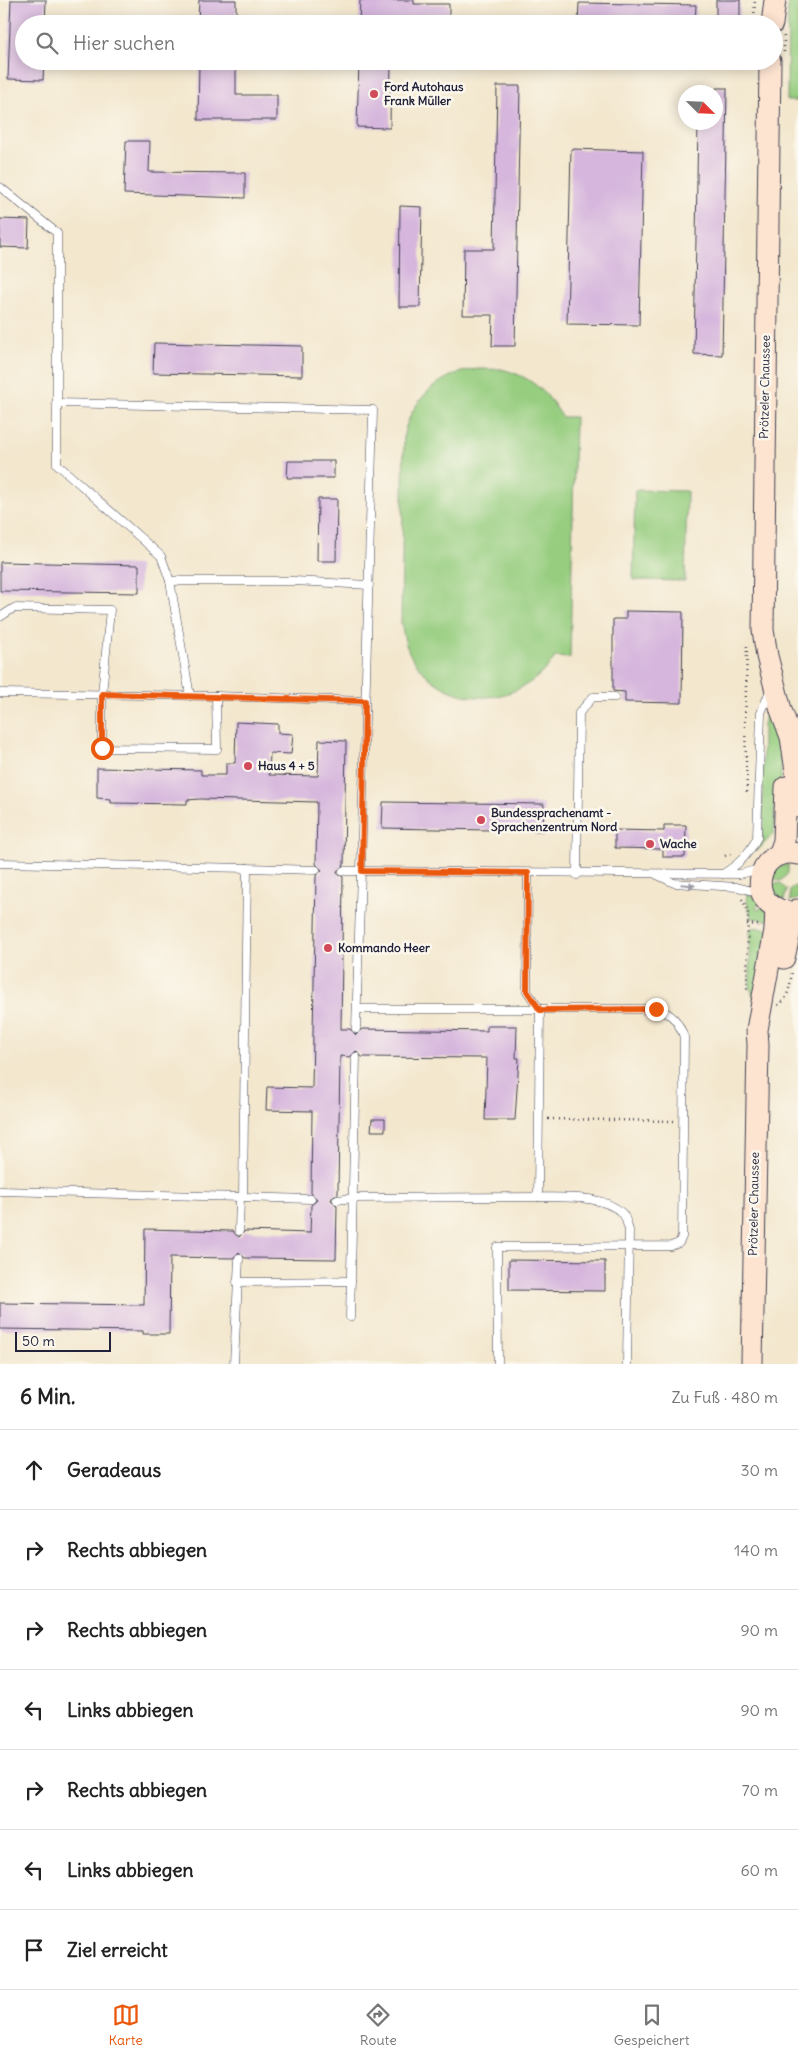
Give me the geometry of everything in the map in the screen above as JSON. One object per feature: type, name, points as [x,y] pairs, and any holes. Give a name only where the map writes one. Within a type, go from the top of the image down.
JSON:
[{"type":"main road","points":[[766,0],[767,15]]},
{"type":"main road","points":[[773,15],[775,0]]},
{"type":"main road","name":"Prötzeler Chaussee","points":[[770,70],[762,604],[763,630],[774,681],[781,710],[791,737],[797,778],[798,807]]},
{"type":"main road","name":"Prötzeler Chaussee","points":[[752,1364],[757,1030],[775,930],[769,901],[760,880],[780,859],[784,841],[786,799],[781,710]]},
{"type":"main road","name":"Prötzeler Chaussee","points":[[758,1045],[770,1009],[792,923],[798,910],[784,911],[769,901]]},
{"type":"lane","points":[[0,187],[57,233],[57,464],[161,556],[170,581],[190,696]]},
{"type":"lane","points":[[56,403],[373,410],[362,871],[356,1029]]},
{"type":"lane","points":[[170,581],[294,581],[369,585]]},
{"type":"lane","points":[[0,617],[14,608],[110,610],[102,694],[102,748],[218,749],[216,696]]},
{"type":"lane","points":[[723,874],[738,865],[749,853],[757,838],[760,713],[774,681]]},
{"type":"lane","points":[[0,692],[365,701]]},
{"type":"lane","points":[[577,874],[579,712],[592,697],[615,697]]},
{"type":"lane","points":[[343,871],[748,874],[780,859]]},
{"type":"lane","points":[[0,863],[316,870]]},
{"type":"lane","points":[[239,1231],[242,1197],[247,868]]},
{"type":"lane","points":[[528,873],[527,991],[540,1010],[538,1197]]},
{"type":"lane","points":[[655,874],[674,883],[737,887],[769,901]]},
{"type":"lane","points":[[357,1009],[656,1009],[669,1013],[678,1022],[684,1037],[682,1238],[679,1243],[672,1246],[497,1247],[498,1364]]},
{"type":"lane","points":[[350,1317],[356,1057]]},
{"type":"lane","points":[[0,1190],[311,1199]]},
{"type":"lane","points":[[337,1200],[354,1198],[538,1197],[595,1200],[609,1204],[623,1214],[629,1230],[627,1246],[627,1364]]},
{"type":"lane","points":[[234,1364],[239,1258]]},
{"type":"lane","points":[[237,1282],[351,1282]]},
{"type":"path","points":[[754,15],[755,0]]},
{"type":"path","points":[[770,1009],[783,1002],[786,997],[794,965]]},
{"type":"path","points":[[539,1119],[683,1121]]},
{"type":"green space","points":[[788,0],[798,0],[798,101],[787,101]]},
{"type":"green space","points":[[501,369],[521,376],[537,386],[544,392],[562,417],[575,417],[570,658],[555,657],[541,674],[524,686],[506,694],[486,697],[466,696],[447,689],[430,678],[412,658],[404,638],[401,623],[404,434],[407,422],[419,401],[436,384],[458,373],[470,370]]},
{"type":"green space","points":[[635,490],[687,491],[685,581],[633,580]]},
{"type":"green space","points":[[768,703],[778,728],[782,784],[776,784],[774,833],[757,851],[762,837],[763,724]]},
{"type":"green space","points":[[788,864],[788,873],[781,881],[771,878],[776,869]]},
{"type":"green space","points":[[780,883],[787,890],[784,900],[775,895],[771,885]]},
{"type":"green space","points":[[798,884],[798,899],[790,901],[790,890]]},
{"type":"green space","points":[[748,893],[760,902],[756,907],[758,910],[763,906],[771,921],[752,918],[747,903]]},
{"type":"green space","points":[[753,927],[771,930],[756,1003],[750,988],[750,931]]},
{"type":"building","points":[[11,0],[46,0],[45,15],[15,15],[15,70],[44,70],[43,80],[8,79]]},
{"type":"building","points":[[199,0],[236,0],[236,15],[198,15]]},
{"type":"building","points":[[360,0],[414,0],[414,4],[449,4],[449,15],[359,15]]},
{"type":"building","points":[[716,0],[740,0],[740,15],[716,15]]},
{"type":"building","points":[[579,3],[696,5],[695,15],[578,15]]},
{"type":"building","points":[[199,70],[236,70],[236,95],[277,95],[277,120],[198,120]]},
{"type":"building","name":"Ford Autohaus Frank Müller","points":[[359,70],[391,70],[390,128],[357,127]]},
{"type":"building","points":[[497,86],[520,86],[515,346],[492,346],[493,315],[463,315],[464,249],[494,249]]},
{"type":"building","points":[[723,88],[727,88],[722,355],[694,354],[698,130],[723,130]]},
{"type":"building","points":[[126,141],[150,141],[149,172],[245,173],[245,198],[124,194]]},
{"type":"building","points":[[571,149],[643,151],[639,325],[567,324]]},
{"type":"building","points":[[400,206],[422,207],[420,307],[399,307]]},
{"type":"building","points":[[0,219],[29,220],[28,248],[0,247]]},
{"type":"building","points":[[154,343],[302,346],[302,376],[153,373]]},
{"type":"building","points":[[288,461],[334,461],[334,478],[287,478]]},
{"type":"building","points":[[318,499],[337,499],[336,561],[317,561]]},
{"type":"building","points":[[0,562],[139,565],[139,593],[0,591]]},
{"type":"building","points":[[626,611],[683,612],[682,703],[625,702],[625,692],[613,691],[613,619],[626,619]]},
{"type":"building","points":[[236,722],[278,724],[278,733],[293,734],[291,754],[270,753],[269,775],[318,776],[319,740],[346,741],[344,865],[337,871],[343,877],[341,1029],[350,1029],[356,1035],[362,1029],[487,1031],[487,1026],[517,1026],[516,1058],[519,1058],[515,1120],[485,1120],[487,1058],[362,1057],[356,1051],[350,1057],[340,1056],[338,1194],[333,1196],[331,1200],[337,1206],[336,1259],[245,1258],[239,1252],[233,1258],[170,1257],[169,1334],[143,1334],[143,1331],[0,1329],[0,1303],[144,1305],[145,1229],[233,1231],[239,1237],[245,1231],[310,1233],[311,1205],[317,1199],[311,1193],[312,1111],[266,1110],[267,1087],[312,1088],[316,876],[322,870],[316,864],[317,802],[200,799],[187,800],[187,804],[111,803],[111,799],[97,798],[97,768],[201,770],[201,775],[226,775],[226,763],[235,763]]},
{"type":"building","name":"Bundessprachenamt - Sprachenzentrum Nord","points":[[383,802],[544,804],[543,831],[382,828]]},
{"type":"building","name":"Wache","points":[[664,825],[686,825],[685,857],[663,857],[663,849],[615,848],[615,830],[664,831]]},
{"type":"building","points":[[372,1119],[385,1119],[385,1131],[371,1131]]},
{"type":"building","points":[[509,1260],[605,1261],[605,1291],[509,1290]]},
{"type":"place","name":"Ford Autohaus Frank Müller","points":[[374,94]]},
{"type":"place","name":"Haus 4 + 5","points":[[248,766]]},
{"type":"place","name":"Bundessprachenamt - Sprachenzentrum Nord","points":[[481,820]]},
{"type":"place","name":"Wache","points":[[650,844]]},
{"type":"place","name":"Kommando Heer","points":[[328,948]]},
{"type":"route","points":[[102,748],[102,694],[365,701],[362,871],[528,873],[527,991],[540,1010],[656,1009]]}]
